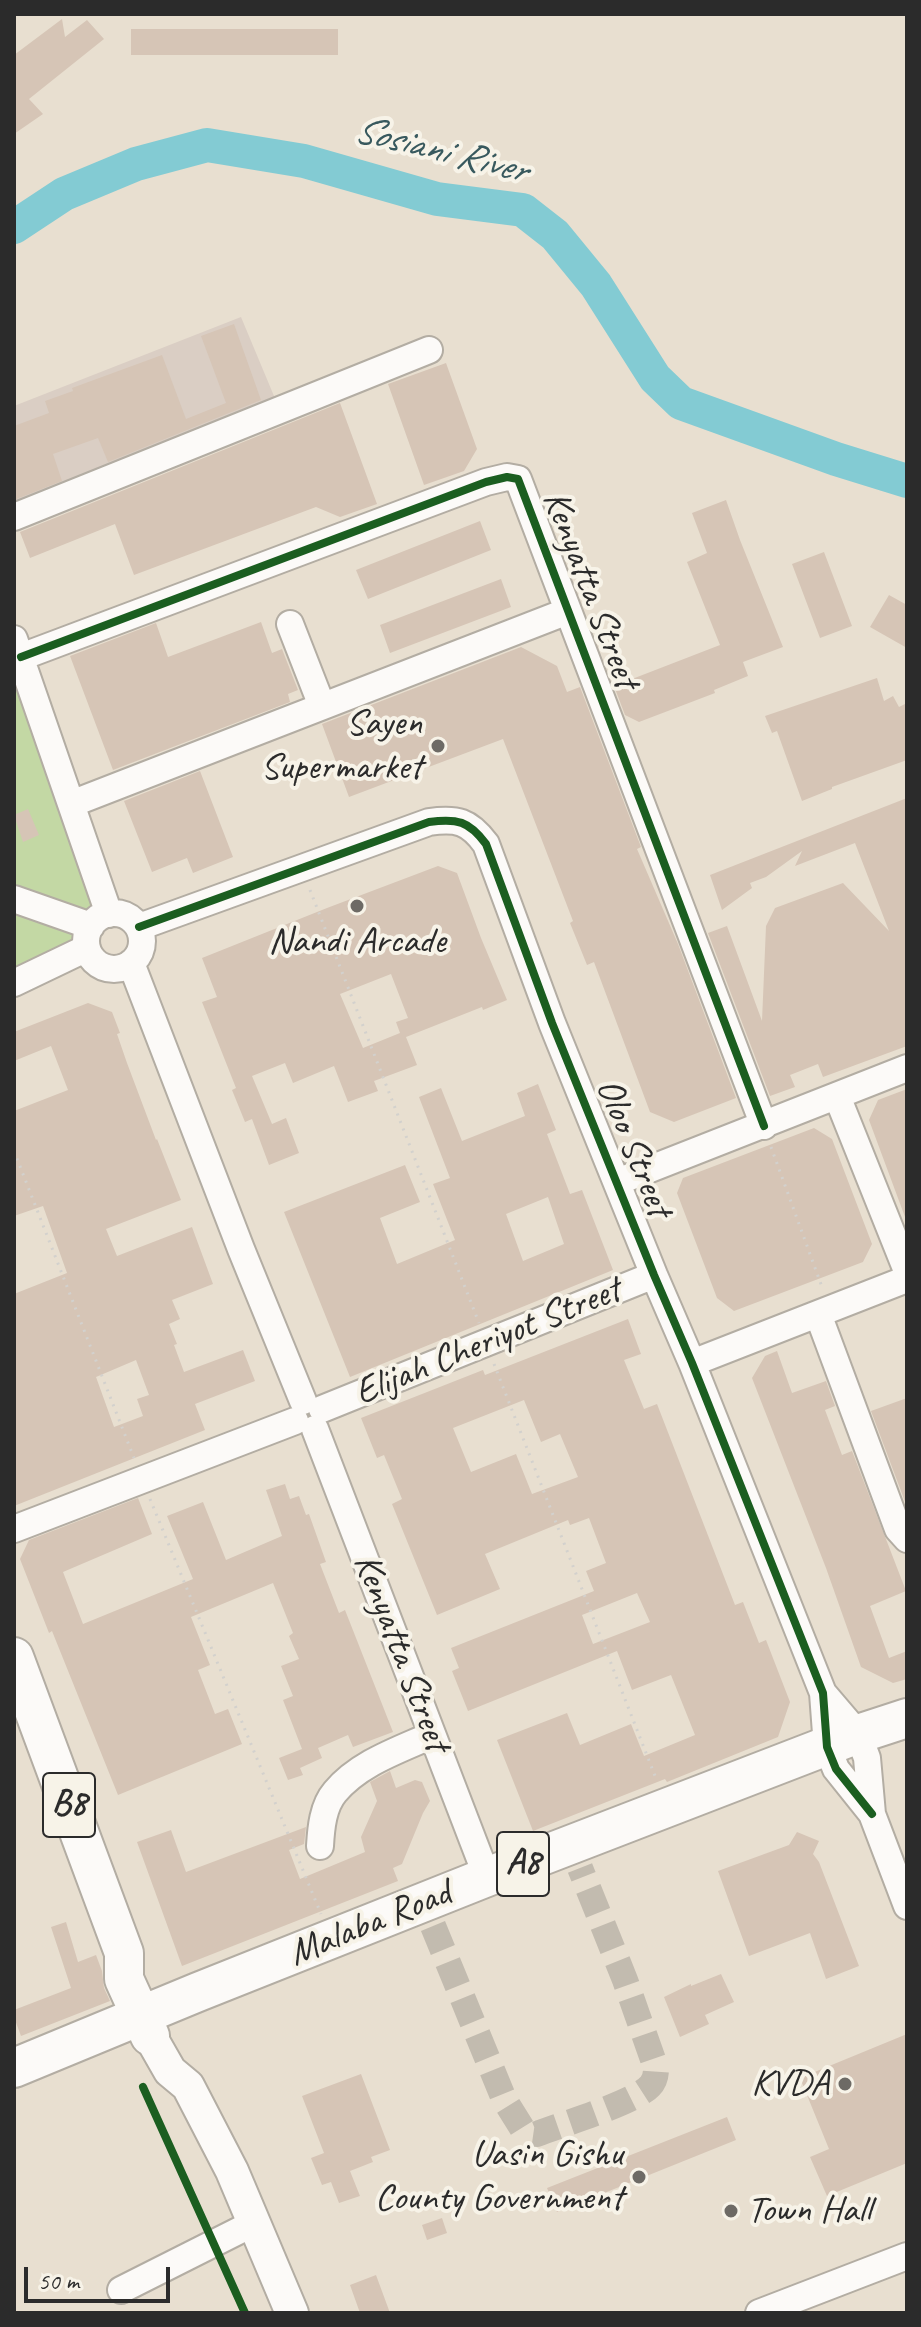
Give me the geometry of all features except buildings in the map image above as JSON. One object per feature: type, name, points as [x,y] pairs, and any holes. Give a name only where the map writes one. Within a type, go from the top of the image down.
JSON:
[{"type":"highway","name":"B8","points":[[14,1657],[124,1953],[124,1979],[156,2022]]},
{"type":"highway","name":"Malaba Road","points":[[14,2087],[331,1939],[668,1808],[847,1752],[907,1718]]},
{"type":"highway","name":"A8","points":[[156,2022],[847,1752],[907,1743]]},
{"type":"highway","name":"Malaba Road","points":[[14,2068],[156,2022]]},
{"type":"main road","points":[[156,2022],[187,2062],[188,2086],[232,2171],[292,2313]]},
{"type":"street","points":[[14,517],[429,350]]},
{"type":"street","name":"Kenyatta Street","points":[[96,929],[71,804],[17,648],[486,482],[507,477],[518,479],[764,1126]]},
{"type":"street","points":[[71,804],[568,611]]},
{"type":"street","points":[[290,624],[322,706]]},
{"type":"street","name":"Oloo Street","points":[[139,927],[429,822],[448,819],[464,822],[486,844],[552,1023],[692,1363],[907,1906]]},
{"type":"street","points":[[14,899],[96,929]]},
{"type":"street","points":[[14,983],[96,929],[126,915],[139,927],[141,950],[131,963],[114,969],[105,967],[91,956],[96,929]]},
{"type":"street","name":"Kenyatta Street","points":[[131,963],[487,1877]]},
{"type":"street","points":[[617,1182],[907,1068]]},
{"type":"street","points":[[837,1096],[907,1271]]},
{"type":"street","name":"Elijah Cheriyot Street","points":[[14,1529],[309,1415],[654,1275]]},
{"type":"street","points":[[692,1363],[907,1279]]},
{"type":"street","points":[[824,1311],[898,1529],[907,1539]]},
{"type":"street","points":[[320,1846],[322,1823],[334,1793],[366,1766],[432,1735]]},
{"type":"street","points":[[121,2290],[254,2223]]},
{"type":"street","points":[[759,2313],[907,2256]]},
{"type":"path","points":[[302,868],[668,1808]]},
{"type":"path","points":[[764,1126],[824,1311]]},
{"type":"path","points":[[14,1151],[179,1573],[331,1939]]},
{"type":"shaded area","points":[[241,317],[279,408],[14,515],[14,406]]},
{"type":"green space","points":[[14,648],[104,911],[83,948],[14,980]]},
{"type":"waterway","name":"Sosiani River","points":[[14,227],[64,194],[136,164],[207,145],[304,161],[437,199],[523,210],[555,235],[596,285],[655,378],[681,403],[907,481]]},
{"type":"tunnel","points":[[433,1926],[504,2099],[522,2128],[537,2134],[614,2106],[650,2086],[656,2068],[580,1868]]},
{"type":"cycle path","points":[[21,657],[486,482],[507,477],[518,479],[764,1126]]},
{"type":"cycle path","points":[[139,927],[429,822],[455,821],[468,826],[480,836],[486,844],[552,1023],[823,1693],[827,1747],[836,1769],[872,1814]]},
{"type":"cycle path","points":[[143,2087],[245,2313]]},
{"type":"place","name":"Sayen Supermarket","points":[[438,746]]},
{"type":"place","name":"Nandi Arcade","points":[[357,906]]},
{"type":"place","name":"KVDA","points":[[845,2084]]},
{"type":"place","name":"Uasin Gishu County Government","points":[[639,2177]]},
{"type":"place","name":"Town Hall","points":[[731,2211]]}]
